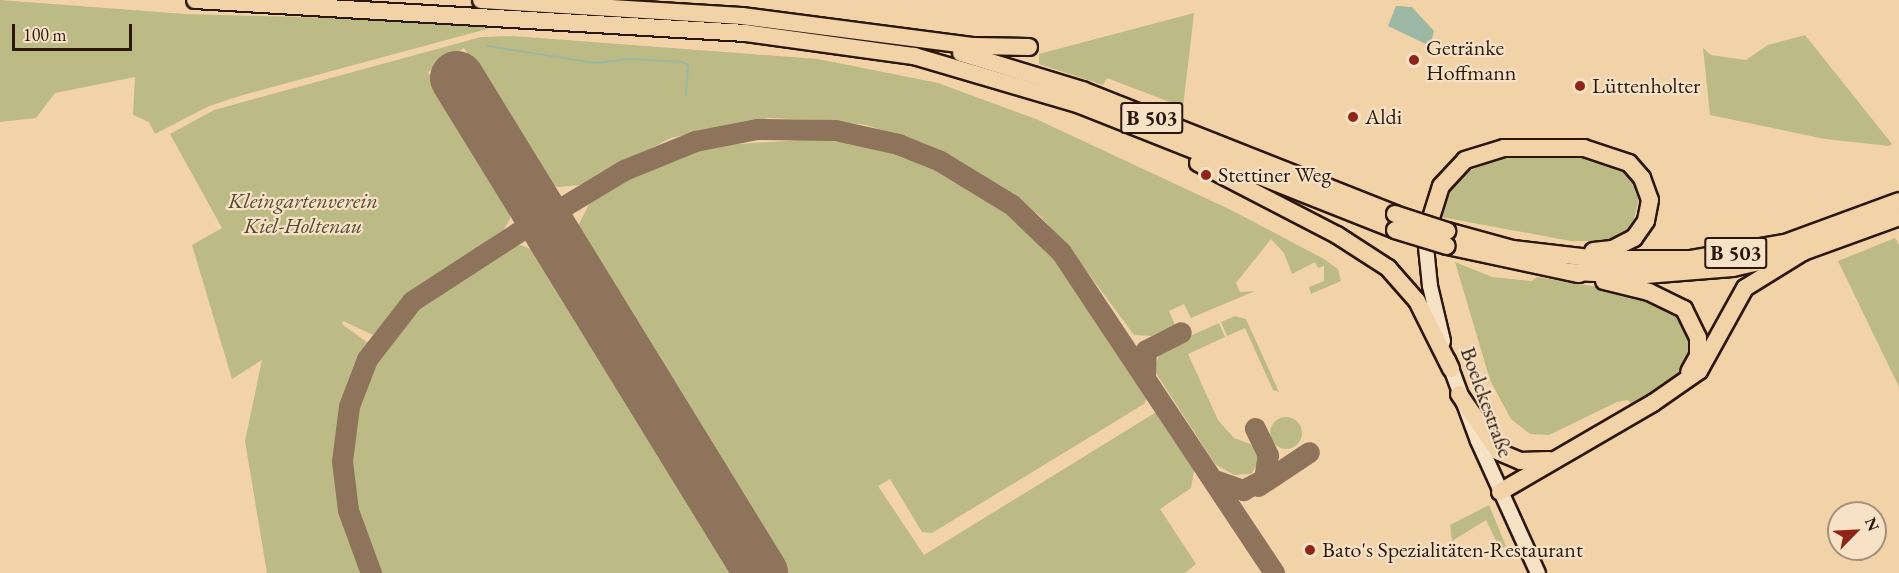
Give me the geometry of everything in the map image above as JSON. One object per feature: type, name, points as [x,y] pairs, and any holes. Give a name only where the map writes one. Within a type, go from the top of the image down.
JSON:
[{"type":"highway","name":"B 503","points":[[195,0],[819,40],[965,68],[1111,117],[1395,222],[1570,272],[1689,273],[1803,252],[1899,217]]},
{"type":"highway","name":"B 503","points":[[481,0],[742,16],[903,38],[1082,90],[1395,222]]},
{"type":"highway","points":[[903,38],[1029,47]]},
{"type":"highway","points":[[1111,117],[1137,136],[1329,230],[1388,268],[1402,282],[1424,313],[1451,369]]},
{"type":"highway","name":"B 503","points":[[1425,237],[1447,177],[1465,160],[1484,152],[1564,147],[1622,158],[1636,169],[1648,189],[1649,210],[1642,229],[1612,249],[1565,255]]},
{"type":"highway","name":"B 503","points":[[1447,238],[1565,255],[1649,261],[1728,254],[1822,232],[1899,201]]},
{"type":"highway","name":"B 503","points":[[1678,387],[1709,357],[1745,288],[1803,252]]},
{"type":"highway","points":[[1500,492],[1550,460],[1678,387],[1694,364],[1699,346],[1694,323],[1684,309],[1649,292],[1570,272]]},
{"type":"highway","points":[[1459,394],[1499,452],[1520,461],[1550,460]]},
{"type":"street","name":"Boelckestraße","points":[[1425,237],[1434,308],[1459,394],[1500,492],[1538,573]]},
{"type":"green space","points":[[0,0],[185,14],[483,22],[487,29],[243,95],[209,106],[155,134],[149,122],[133,115],[135,77],[55,93],[36,118],[0,122]]},
{"type":"green space","points":[[1194,13],[1183,107],[1107,78],[1103,85],[1039,64],[1039,54]]},
{"type":"green space","points":[[1805,35],[1892,144],[1889,146],[1825,139],[1710,115],[1703,48],[1711,55],[1746,60],[1768,45]]},
{"type":"green space","name":"Kleingartenverein Kiel-Holtenau","points":[[513,36],[818,59],[938,83],[1036,119],[1231,210],[1324,259],[1338,269],[1341,281],[1311,294],[1309,287],[1324,281],[1324,266],[1318,268],[1315,262],[1292,274],[1284,253],[1271,239],[1236,283],[1240,292],[1255,291],[1191,318],[1184,304],[1169,311],[1175,325],[1151,336],[1134,335],[1068,246],[1040,216],[1005,189],[923,143],[866,125],[822,120],[768,118],[671,138],[580,185],[559,187],[548,184],[464,48],[428,72],[511,207],[510,219],[501,234],[410,293],[373,335],[343,321],[342,324],[368,343],[344,395],[335,463],[343,519],[363,573],[267,573],[245,441],[262,360],[232,379],[192,245],[222,228],[170,134],[214,110],[481,37]]},
{"type":"green space","points":[[819,139],[887,149],[925,164],[972,188],[1017,222],[1053,258],[1148,395],[1144,404],[932,533],[922,532],[890,479],[878,486],[924,555],[1158,411],[1195,466],[1191,488],[1160,509],[1196,564],[1185,573],[786,573],[578,235],[578,226],[592,198],[661,163],[720,145]]},
{"type":"green space","points":[[1542,152],[1601,157],[1634,178],[1640,194],[1634,219],[1623,235],[1605,241],[1571,241],[1441,217],[1447,193],[1460,176],[1497,157]]},
{"type":"green space","points":[[1895,238],[1899,245],[1899,387],[1838,261]]},
{"type":"green space","points":[[521,245],[538,252],[735,573],[380,573],[360,522],[351,471],[356,409],[366,379],[380,352],[415,309],[504,249]]},
{"type":"green space","points":[[1455,262],[1492,277],[1532,281],[1537,277],[1628,292],[1678,310],[1694,348],[1685,372],[1634,407],[1628,400],[1617,402],[1549,435],[1530,434],[1511,419],[1490,380]]},
{"type":"green space","points":[[1235,316],[1246,319],[1279,392],[1273,390],[1245,328],[1227,336],[1221,322]]},
{"type":"green space","points":[[1219,323],[1225,337],[1188,354],[1218,420],[1234,438],[1253,445],[1260,460],[1251,474],[1234,475],[1215,464],[1154,370],[1161,349]]},
{"type":"green space","points":[[1286,417],[1297,422],[1302,433],[1297,444],[1286,449],[1275,444],[1270,433],[1275,422]]},
{"type":"green space","points":[[1489,505],[1506,546],[1500,549],[1486,520],[1452,541],[1450,525]]},
{"type":"shaded area","points":[[1396,6],[1412,7],[1434,31],[1430,46],[1388,26]]},
{"type":"waterway","points":[[487,46],[596,63],[631,59],[681,62],[688,65],[686,96]]},
{"type":"taxiway","points":[[574,268],[558,227],[561,208],[624,170],[695,141],[757,129],[835,130],[898,144],[940,161],[1012,205],[1061,252],[1274,573]]},
{"type":"taxiway","points":[[371,573],[348,510],[342,461],[349,406],[367,359],[412,301],[523,229],[539,230],[562,253]]},
{"type":"taxiway","points":[[1145,375],[1146,350],[1181,332]]},
{"type":"taxiway","points":[[1217,481],[1243,490],[1264,479],[1268,455],[1255,428]]},
{"type":"taxiway","points":[[1258,486],[1309,452]]},
{"type":"runway","points":[[457,78],[761,573]]},
{"type":"place","name":"Getränke Hoffmann","points":[[1414,60]]},
{"type":"place","name":"Lüttenholter","points":[[1580,86]]},
{"type":"place","name":"Aldi","points":[[1353,117]]},
{"type":"place","name":"Stettiner Weg","points":[[1206,175]]},
{"type":"place","name":"Bato's Spezialitäten-Restaurant","points":[[1310,550]]}]
